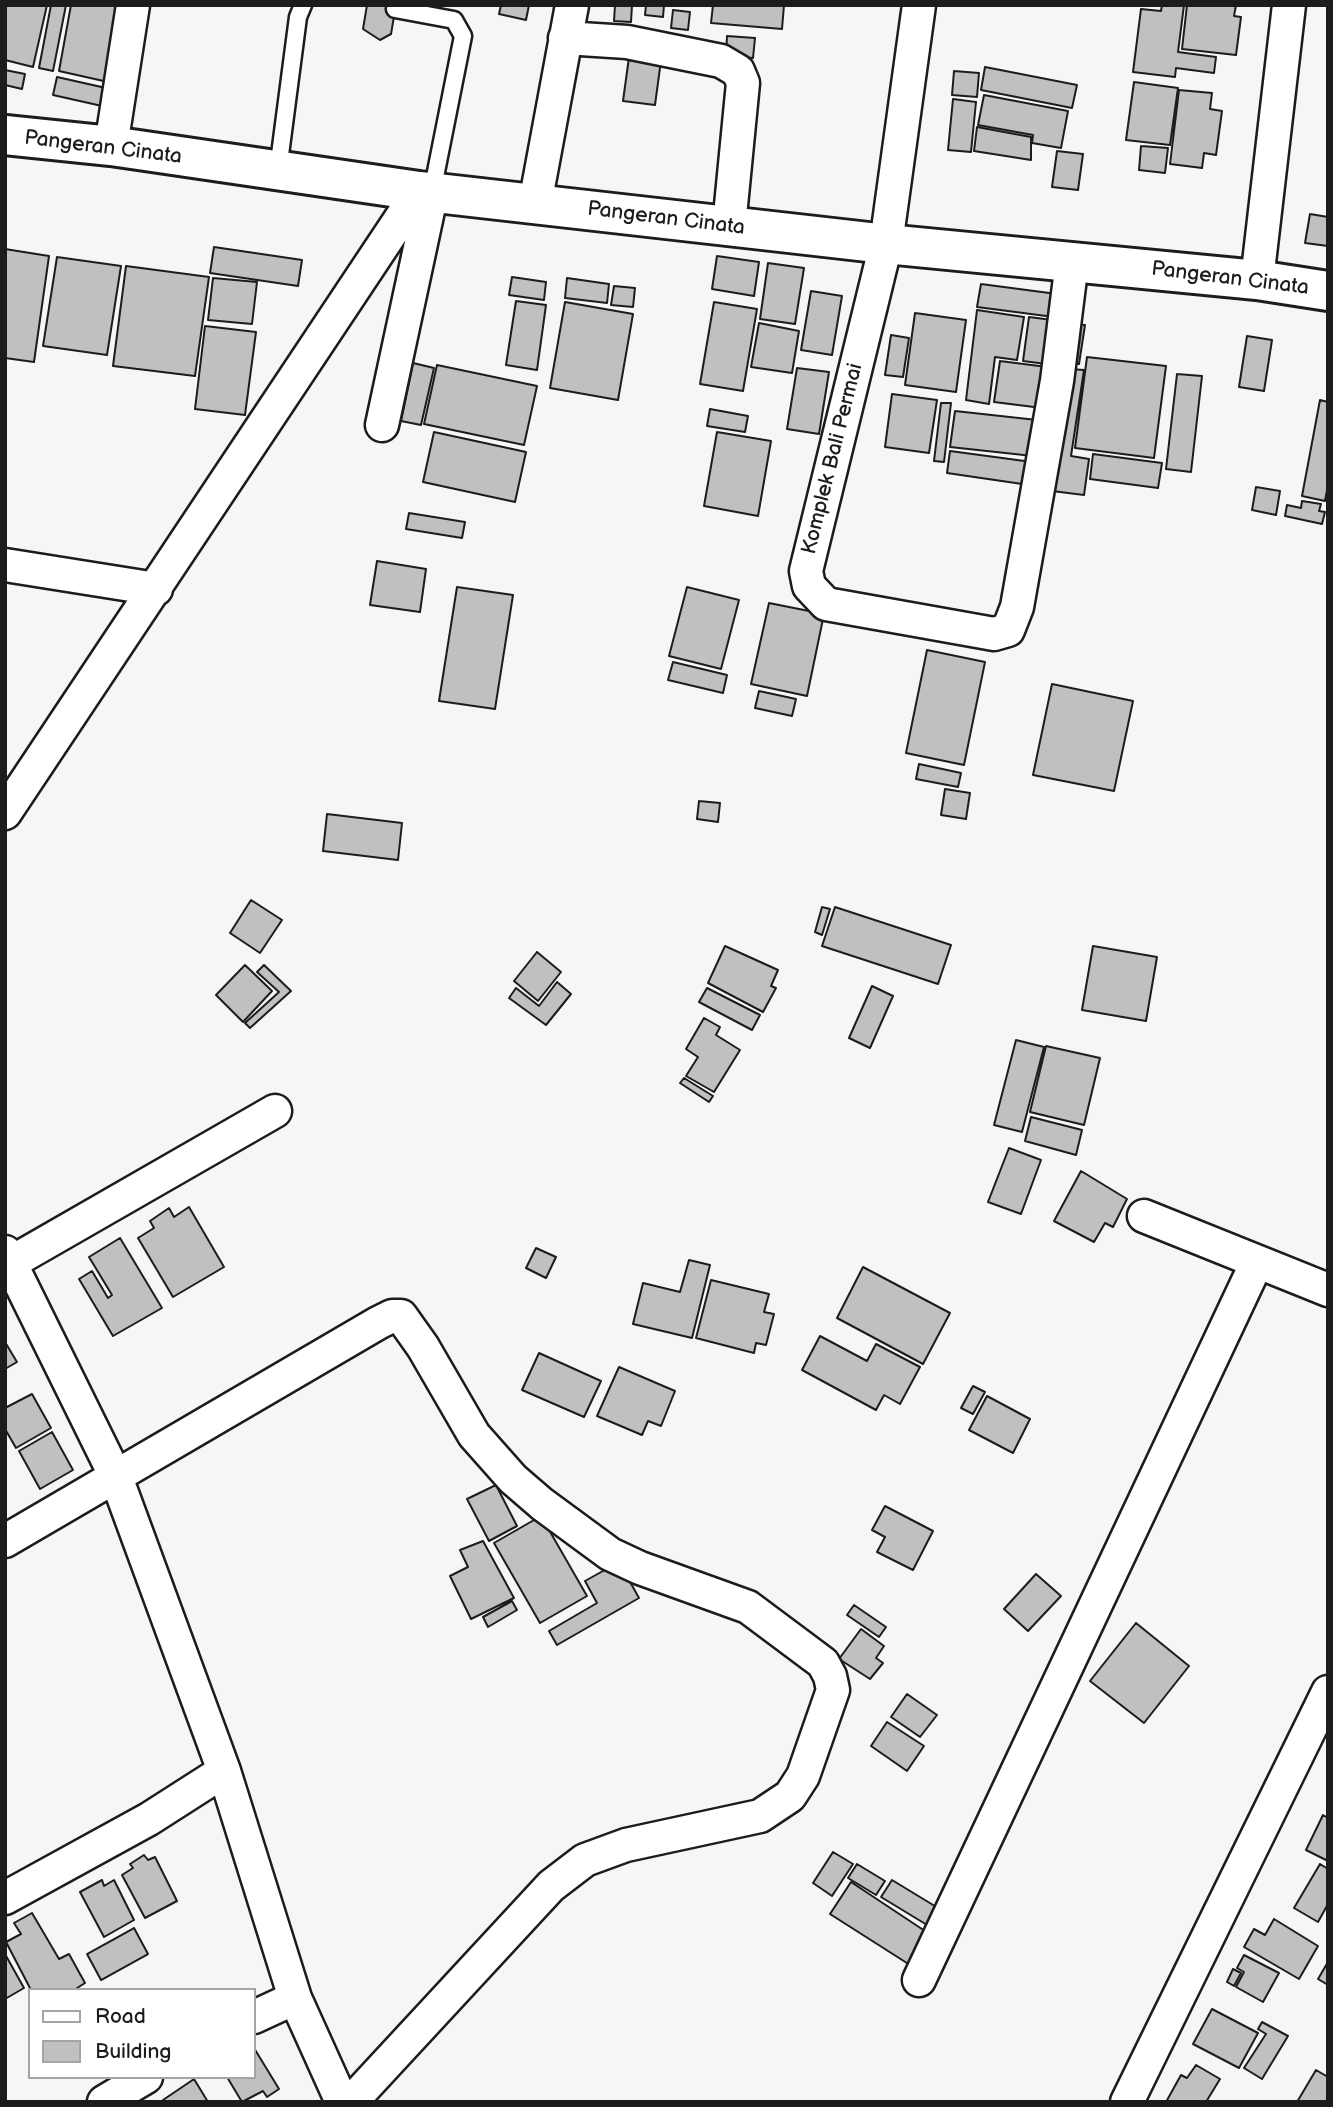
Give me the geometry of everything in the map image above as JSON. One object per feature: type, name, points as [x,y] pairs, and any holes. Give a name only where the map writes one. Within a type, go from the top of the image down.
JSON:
[{"type":"street","points":[[111,146],[133,5]]},
{"type":"street","points":[[534,204],[572,5]]},
{"type":"street","name":"Komplek Bali Permai","points":[[919,5],[886,244],[806,570],[809,586],[826,604],[994,634],[1008,630],[1017,607],[1057,381],[1072,262]]},
{"type":"street","points":[[1257,280],[1289,5]]},
{"type":"street","points":[[565,38],[627,42],[720,61],[738,71],[743,83],[729,226]]},
{"type":"street","name":"Pangeran Cinata","points":[[5,135],[111,146],[278,172],[534,204],[886,244],[1257,280],[1328,291]]},
{"type":"street","points":[[382,425],[426,191]]},
{"type":"street","points":[[5,813],[426,191]]},
{"type":"street","points":[[5,565],[156,589]]},
{"type":"street","points":[[275,1111],[7,1260],[116,1477],[224,1771],[295,1998],[342,2102]]},
{"type":"street","points":[[1144,1216],[1328,1290]]},
{"type":"street","points":[[919,1980],[1257,1262]]},
{"type":"street","points":[[5,1541],[378,1323],[392,1316],[401,1316],[424,1347],[474,1434],[513,1479],[542,1504],[620,1559],[748,1607],[823,1663],[833,1690],[803,1776],[790,1796],[760,1816],[626,1845],[586,1860],[551,1886],[351,2102]]},
{"type":"street","points":[[1127,2102],[1328,1692]]},
{"type":"street","points":[[5,1898],[149,1819],[224,1771]]},
{"type":"street","points":[[256,2016],[295,1998]]},
{"type":"street","points":[[104,2102],[143,2079]]},
{"type":"lane","points":[[278,172],[298,17],[303,5]]},
{"type":"lane","points":[[395,9],[454,20],[463,36],[426,191]]},
{"type":"building","points":[[5,5],[47,5],[33,67],[5,60]]},
{"type":"building","points":[[51,5],[66,5],[53,71],[39,68]]},
{"type":"building","points":[[71,5],[122,5],[108,82],[59,71]]},
{"type":"building","points":[[367,5],[396,5],[391,34],[380,40],[363,29]]},
{"type":"building","points":[[501,5],[529,5],[526,20],[499,14]]},
{"type":"building","points":[[615,5],[632,5],[631,22],[614,21]]},
{"type":"building","points":[[646,5],[664,5],[663,17],[645,15]]},
{"type":"building","points":[[713,5],[784,5],[782,29],[711,23]]},
{"type":"building","points":[[1162,5],[1184,5],[1178,52],[1216,57],[1214,73],[1176,68],[1175,77],[1133,72],[1141,9],[1161,11]]},
{"type":"building","points":[[1187,5],[1236,5],[1234,16],[1241,17],[1236,55],[1182,49]]},
{"type":"building","points":[[673,10],[690,12],[688,30],[671,28]]},
{"type":"building","points":[[727,36],[755,38],[753,58],[726,56]]},
{"type":"building","points":[[630,50],[662,53],[655,105],[623,101]]},
{"type":"building","points":[[985,67],[1077,85],[1072,108],[981,90]]},
{"type":"building","points":[[5,70],[25,74],[22,89],[5,85]]},
{"type":"building","points":[[954,71],[979,73],[977,97],[952,95]]},
{"type":"building","points":[[57,77],[106,88],[102,106],[53,95]]},
{"type":"building","points":[[1134,82],[1178,88],[1170,145],[1126,140]]},
{"type":"building","points":[[1179,90],[1212,93],[1210,109],[1222,111],[1216,155],[1204,153],[1202,168],[1170,164]]},
{"type":"building","points":[[984,95],[1068,111],[1061,148],[1032,143],[1033,135],[978,125]]},
{"type":"building","points":[[953,99],[976,102],[971,152],[948,150]]},
{"type":"building","points":[[977,127],[1031,137],[1031,160],[974,151]]},
{"type":"building","points":[[1141,146],[1168,148],[1165,173],[1139,170]]},
{"type":"building","points":[[1057,151],[1083,154],[1078,190],[1052,187]]},
{"type":"building","points":[[1310,214],[1328,217],[1328,246],[1305,243]]},
{"type":"building","points":[[214,247],[302,260],[298,286],[210,273]]},
{"type":"building","points":[[5,249],[49,256],[34,362],[5,358]]},
{"type":"building","points":[[717,256],[759,262],[754,296],[712,289]]},
{"type":"building","points":[[57,257],[121,266],[107,355],[43,346]]},
{"type":"building","points":[[768,263],[804,268],[795,324],[760,319]]},
{"type":"building","points":[[126,266],[209,277],[195,376],[113,366]]},
{"type":"building","points":[[512,277],[546,282],[544,300],[509,295]]},
{"type":"building","points":[[213,278],[257,282],[252,324],[208,320]]},
{"type":"building","points":[[567,278],[609,284],[607,303],[565,298]]},
{"type":"building","points":[[981,284],[1057,294],[1054,317],[977,307]]},
{"type":"building","points":[[614,286],[635,288],[633,307],[611,305]]},
{"type":"building","points":[[811,291],[842,296],[832,355],[801,350]]},
{"type":"building","points":[[516,301],[546,305],[537,370],[506,365]]},
{"type":"building","points":[[565,302],[633,314],[618,400],[550,388]]},
{"type":"building","points":[[714,302],[757,309],[743,391],[700,384]]},
{"type":"building","points":[[977,310],[1024,317],[1017,360],[995,357],[989,404],[966,400]]},
{"type":"building","points":[[915,313],[966,320],[956,392],[905,385]]},
{"type":"building","points":[[1029,317],[1060,321],[1054,365],[1023,361]]},
{"type":"building","points":[[759,323],[799,331],[792,373],[751,367]]},
{"type":"building","points":[[1072,324],[1085,325],[1079,364],[1066,362]]},
{"type":"building","points":[[205,326],[256,332],[245,415],[195,409]]},
{"type":"building","points":[[891,335],[909,338],[903,377],[885,375]]},
{"type":"building","points":[[1247,336],[1272,340],[1264,391],[1239,387]]},
{"type":"building","points":[[1087,357],[1166,366],[1154,458],[1075,448]]},
{"type":"building","points":[[1000,361],[1055,368],[1050,409],[994,402]]},
{"type":"building","points":[[413,363],[434,368],[421,425],[401,421]]},
{"type":"building","points":[[437,365],[537,386],[524,445],[424,424]]},
{"type":"building","points":[[797,368],[829,372],[819,434],[787,429]]},
{"type":"building","points":[[1070,369],[1084,370],[1071,456],[1089,459],[1084,495],[1052,491]]},
{"type":"building","points":[[1177,374],[1202,376],[1191,472],[1166,469]]},
{"type":"building","points":[[892,394],[937,400],[929,453],[885,447]]},
{"type":"building","points":[[1320,400],[1328,402],[1328,485],[1325,501],[1302,496]]},
{"type":"building","points":[[941,403],[951,403],[944,462],[934,461]]},
{"type":"building","points":[[710,409],[748,416],[745,432],[707,426]]},
{"type":"building","points":[[955,411],[1037,420],[1033,456],[950,447]]},
{"type":"building","points":[[434,432],[526,452],[515,502],[423,482]]},
{"type":"building","points":[[717,432],[771,441],[758,516],[704,506]]},
{"type":"building","points":[[950,451],[1032,462],[1029,485],[947,473]]},
{"type":"building","points":[[1093,454],[1162,463],[1158,488],[1090,479]]},
{"type":"building","points":[[1256,487],[1280,491],[1276,515],[1252,510]]},
{"type":"building","points":[[1302,501],[1321,504],[1319,511],[1325,512],[1322,524],[1285,516],[1287,505],[1301,508]]},
{"type":"building","points":[[409,513],[465,522],[462,538],[406,529]]},
{"type":"building","points":[[377,561],[426,569],[420,612],[370,605]]},
{"type":"building","points":[[457,587],[513,595],[495,709],[439,701]]},
{"type":"building","points":[[687,587],[739,600],[721,669],[669,656]]},
{"type":"building","points":[[769,603],[824,614],[807,696],[751,684]]},
{"type":"building","points":[[927,650],[985,662],[964,765],[906,753]]},
{"type":"building","points":[[673,662],[727,675],[723,693],[668,680]]},
{"type":"building","points":[[1052,684],[1133,701],[1114,791],[1033,775]]},
{"type":"building","points":[[759,691],[796,699],[792,716],[755,708]]},
{"type":"building","points":[[919,764],[961,773],[958,787],[916,779]]},
{"type":"building","points":[[945,789],[970,793],[966,819],[941,815]]},
{"type":"building","points":[[699,801],[720,803],[718,822],[697,819]]},
{"type":"building","points":[[327,814],[402,823],[398,860],[323,851]]},
{"type":"building","points":[[251,900],[282,920],[260,953],[230,933]]},
{"type":"building","points":[[822,907],[830,909],[822,935],[815,932]]},
{"type":"building","points":[[835,907],[951,945],[938,984],[822,946]]},
{"type":"building","points":[[725,946],[778,970],[771,986],[776,988],[763,1012],[708,983]]},
{"type":"building","points":[[1093,946],[1157,957],[1146,1021],[1082,1010]]},
{"type":"building","points":[[537,952],[561,972],[538,1001],[514,981]]},
{"type":"building","points":[[245,965],[272,991],[243,1022],[216,995]]},
{"type":"building","points":[[264,965],[291,991],[250,1028],[245,1023],[279,992],[257,972]]},
{"type":"building","points":[[557,982],[571,994],[546,1025],[509,998],[516,988],[539,1006]]},
{"type":"building","points":[[872,986],[893,996],[870,1048],[849,1038]]},
{"type":"building","points":[[707,988],[760,1015],[752,1030],[699,1002]]},
{"type":"building","points":[[704,1018],[720,1027],[716,1035],[740,1050],[714,1092],[686,1076],[698,1057],[686,1049]]},
{"type":"building","points":[[1016,1040],[1044,1047],[1022,1132],[994,1125]]},
{"type":"building","points":[[1046,1046],[1100,1058],[1084,1125],[1030,1112]]},
{"type":"building","points":[[684,1078],[713,1096],[709,1102],[680,1083]]},
{"type":"building","points":[[1031,1117],[1082,1130],[1076,1155],[1025,1141]]},
{"type":"building","points":[[1009,1148],[1041,1160],[1021,1214],[988,1202]]},
{"type":"building","points":[[1081,1171],[1127,1199],[1113,1227],[1105,1223],[1094,1242],[1054,1221]]},
{"type":"building","points":[[189,1207],[224,1267],[173,1297],[138,1238],[154,1228],[150,1221],[169,1208],[174,1217]]},
{"type":"building","points":[[120,1238],[162,1308],[113,1336],[79,1279],[92,1271],[108,1298],[112,1295],[89,1257]]},
{"type":"building","points":[[536,1248],[556,1257],[546,1278],[526,1268]]},
{"type":"building","points":[[689,1260],[710,1265],[692,1338],[633,1324],[643,1283],[680,1292]]},
{"type":"building","points":[[863,1267],[950,1313],[923,1364],[837,1318]]},
{"type":"building","points":[[711,1280],[769,1294],[764,1312],[774,1314],[766,1345],[756,1343],[754,1353],[696,1338]]},
{"type":"building","points":[[820,1336],[867,1361],[876,1344],[920,1367],[900,1404],[884,1395],[876,1410],[802,1370]]},
{"type":"building","points":[[5,1342],[17,1362],[5,1369]]},
{"type":"building","points":[[539,1353],[601,1381],[584,1417],[522,1390]]},
{"type":"building","points":[[619,1367],[675,1391],[661,1426],[648,1421],[642,1435],[597,1416]]},
{"type":"building","points":[[973,1386],[985,1392],[973,1414],[961,1408]]},
{"type":"building","points":[[32,1394],[51,1428],[16,1448],[5,1429],[5,1408]]},
{"type":"building","points":[[987,1396],[1030,1419],[1013,1453],[969,1430]]},
{"type":"building","points":[[52,1432],[73,1470],[40,1489],[19,1451]]},
{"type":"building","points":[[496,1485],[517,1526],[489,1541],[467,1499]]},
{"type":"building","points":[[885,1506],[933,1531],[913,1570],[877,1552],[885,1537],[872,1530]]},
{"type":"building","points":[[541,1516],[587,1596],[540,1623],[494,1543]]},
{"type":"building","points":[[483,1541],[514,1598],[471,1619],[450,1576],[468,1567],[460,1550]]},
{"type":"building","points":[[619,1562],[639,1598],[557,1645],[549,1631],[597,1603],[585,1581]]},
{"type":"building","points":[[1036,1574],[1061,1596],[1028,1631],[1004,1609]]},
{"type":"building","points":[[512,1601],[517,1610],[488,1627],[483,1617]]},
{"type":"building","points":[[854,1605],[886,1627],[879,1637],[847,1615]]},
{"type":"building","points":[[1136,1623],[1189,1666],[1144,1723],[1090,1681]]},
{"type":"building","points":[[861,1629],[884,1646],[876,1658],[883,1663],[870,1679],[839,1659]]},
{"type":"building","points":[[907,1694],[937,1715],[920,1737],[891,1717]]},
{"type":"building","points":[[887,1722],[924,1746],[907,1771],[871,1746]]},
{"type":"building","points":[[1323,1815],[1328,1818],[1328,1861],[1306,1850]]},
{"type":"building","points":[[833,1852],[853,1864],[832,1896],[813,1883]]},
{"type":"building","points":[[144,1855],[148,1860],[155,1857],[177,1901],[145,1918],[122,1875],[133,1868],[130,1864]]},
{"type":"building","points":[[857,1864],[885,1881],[876,1895],[848,1878]]},
{"type":"building","points":[[1320,1864],[1328,1869],[1328,1904],[1318,1922],[1294,1908]]},
{"type":"building","points":[[102,1880],[104,1886],[114,1880],[134,1920],[104,1937],[80,1892]]},
{"type":"building","points":[[892,1880],[943,1911],[932,1928],[881,1897]]},
{"type":"building","points":[[851,1882],[931,1935],[910,1965],[830,1914]]},
{"type":"building","points":[[32,1913],[59,1959],[69,1954],[85,1983],[77,1988],[30,1988],[6,1942],[21,1934],[14,1923]]},
{"type":"building","points":[[1274,1919],[1318,1946],[1299,1979],[1244,1947],[1254,1929],[1265,1935]]},
{"type":"building","points":[[134,1928],[148,1954],[101,1980],[87,1954]]},
{"type":"building","points":[[5,1954],[24,1988],[5,1999]]},
{"type":"building","points":[[1244,1955],[1279,1973],[1263,2002],[1236,1987],[1244,1972],[1237,1968]]},
{"type":"building","points":[[1328,1962],[1328,1985],[1318,1979]]},
{"type":"building","points":[[1233,1969],[1241,1973],[1234,1986],[1227,1982]]},
{"type":"building","points":[[1212,2009],[1258,2033],[1239,2068],[1193,2044]]},
{"type":"building","points":[[1262,2022],[1288,2036],[1262,2079],[1244,2068],[1266,2034],[1258,2029]]},
{"type":"building","points":[[256,2051],[279,2089],[267,2097],[263,2091],[242,2102],[228,2079],[256,2079]]},
{"type":"building","points":[[1196,2065],[1220,2079],[1206,2102],[1166,2102],[1181,2075],[1187,2078]]},
{"type":"building","points":[[1316,2070],[1328,2077],[1328,2102],[1297,2102]]},
{"type":"building","points":[[194,2079],[208,2102],[164,2102],[163,2100]]}]
